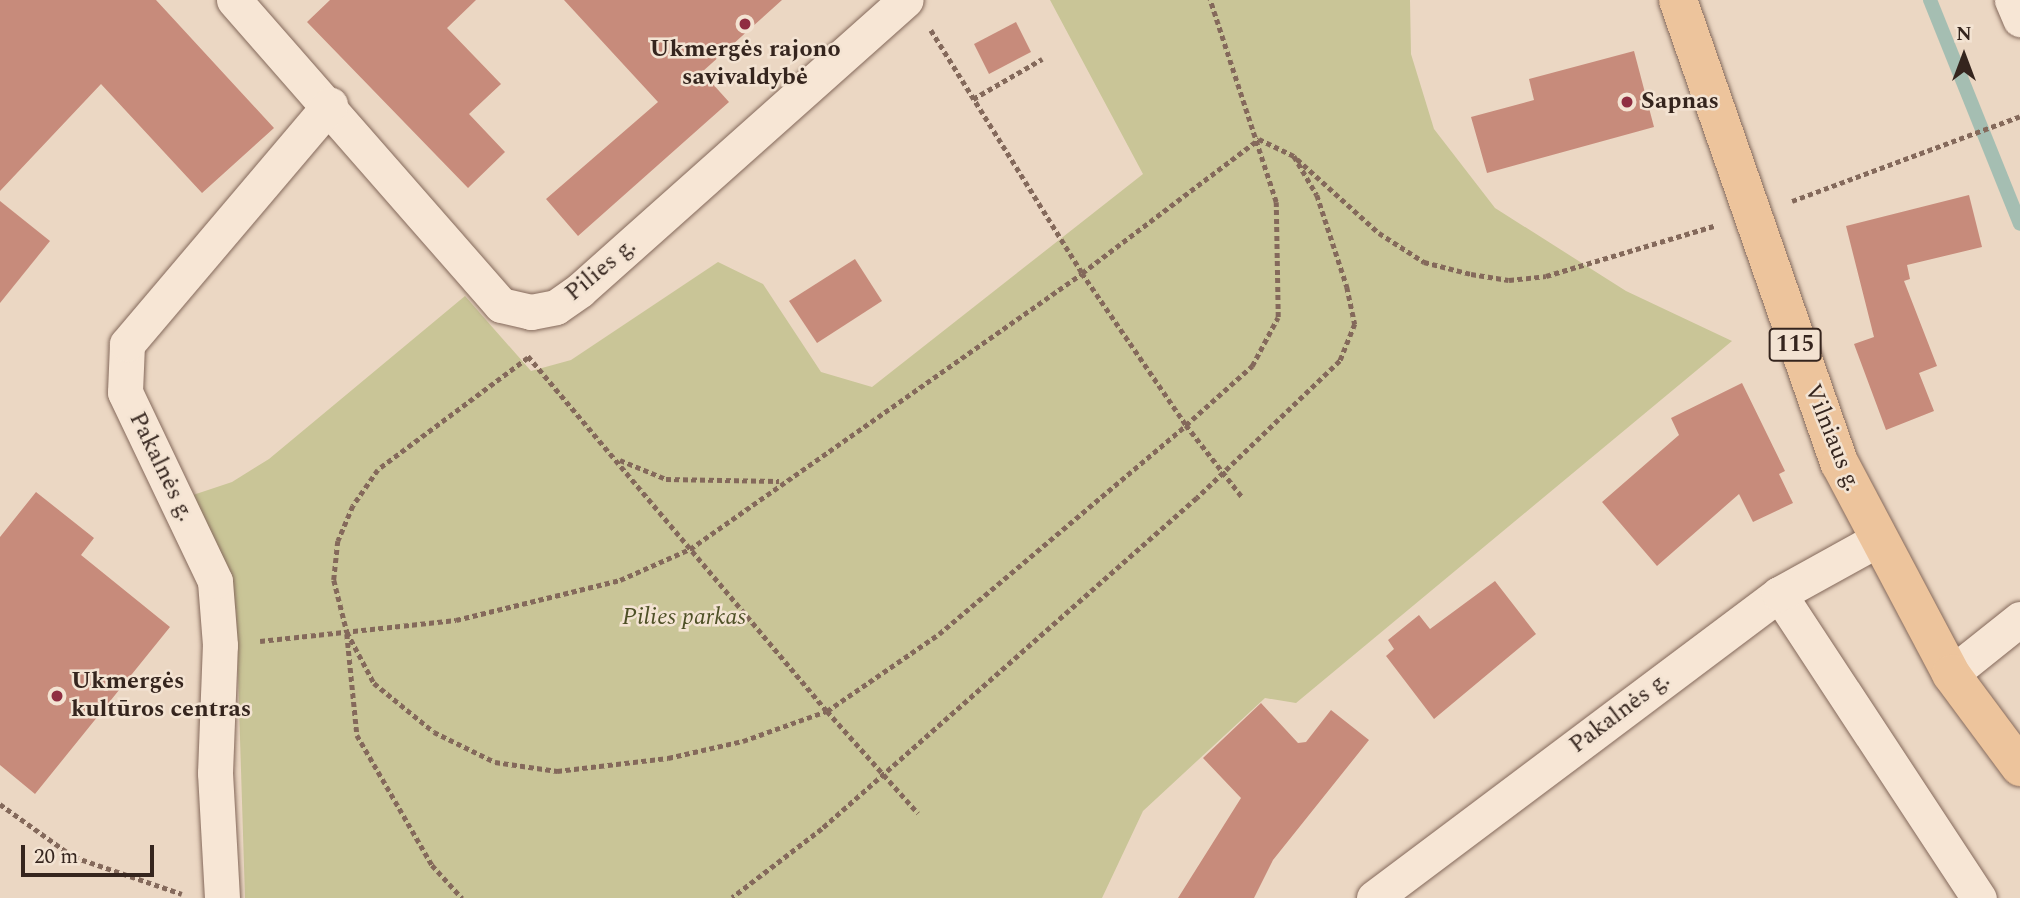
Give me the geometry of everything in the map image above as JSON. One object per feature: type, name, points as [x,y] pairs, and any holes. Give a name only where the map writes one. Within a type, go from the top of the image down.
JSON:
[{"type":"main road","name":"Vilniaus g.","points":[[1678,0],[1749,217],[1840,464],[1875,541],[1951,674],[2020,767]]},
{"type":"street","points":[[2012,0],[2020,19]]},
{"type":"street","points":[[243,10],[330,105],[501,305],[531,312]]},
{"type":"street","name":"Pilies g.","points":[[531,312],[556,307],[580,290],[916,11]]},
{"type":"street","name":"Pakalnės g.","points":[[222,898],[215,773],[220,645],[215,581],[125,392],[127,344],[330,105]]},
{"type":"street","name":"Pakalnės g.","points":[[1374,898],[1779,594],[1875,541]]},
{"type":"street","points":[[1779,594],[1979,898]]},
{"type":"street","points":[[1951,674],[2020,619]]},
{"type":"path","points":[[347,632],[374,683],[434,732],[495,762],[557,771],[668,758],[743,741],[827,711],[939,635],[1252,366],[1278,317],[1276,202],[1259,139],[1210,0]]},
{"type":"path","points":[[916,11],[1082,273],[1186,425],[1243,498]]},
{"type":"path","points":[[973,99],[1042,59]]},
{"type":"path","points":[[1259,139],[1294,156],[1379,233],[1424,262],[1508,280],[1546,276],[1597,256],[1749,217],[2020,116]]},
{"type":"path","points":[[220,645],[456,620],[541,602],[620,580],[690,549],[780,481],[1082,273],[1259,139]]},
{"type":"path","points":[[732,898],[822,829],[1197,498],[1340,361],[1355,324],[1317,195],[1294,156]]},
{"type":"path","points":[[531,312],[528,358],[620,460],[690,549],[827,711],[918,813]]},
{"type":"path","points":[[462,898],[432,865],[357,735],[347,632],[334,580],[338,541],[353,506],[378,470],[528,358]]},
{"type":"path","points":[[620,460],[666,479],[780,481]]},
{"type":"path","points":[[0,804],[32,833],[74,857],[195,898]]},
{"type":"green space","name":"Pilies parkas","points":[[1050,0],[1410,0],[1411,54],[1434,129],[1495,208],[1626,291],[1732,341],[1296,703],[1265,698],[1143,811],[1102,898],[245,898],[236,610],[184,498],[232,482],[269,459],[465,296],[531,371],[571,360],[718,262],[763,284],[821,372],[872,387],[1143,174]]},
{"type":"building","points":[[0,0],[156,0],[274,128],[202,193],[101,84],[0,191]]},
{"type":"building","points":[[330,0],[476,0],[447,28],[501,84],[469,114],[505,152],[468,188],[307,22]]},
{"type":"building","points":[[564,0],[782,0],[702,72],[729,102],[578,236],[546,199],[658,102]]},
{"type":"building","points":[[1016,22],[1031,52],[989,74],[974,44]]},
{"type":"building","points":[[1634,51],[1654,127],[1487,173],[1471,117],[1534,100],[1529,79]]},
{"type":"building","points":[[1969,195],[1982,247],[1907,265],[1910,279],[1904,281],[1937,366],[1919,373],[1934,411],[1886,430],[1854,344],[1874,337],[1846,226]]},
{"type":"building","points":[[0,201],[50,241],[0,303]]},
{"type":"building","points":[[855,259],[882,301],[817,343],[789,301]]},
{"type":"building","points":[[1742,383],[1785,471],[1779,474],[1793,503],[1753,522],[1739,494],[1657,566],[1602,502],[1679,435],[1671,418]]},
{"type":"building","name":"Ukmergės kultūros centras","points":[[36,492],[94,538],[81,555],[170,627],[35,794],[0,765],[0,537]]},
{"type":"building","points":[[1495,581],[1536,634],[1434,719],[1386,656],[1394,649],[1388,640],[1419,615],[1430,629]]},
{"type":"building","points":[[1261,703],[1298,743],[1306,742],[1331,710],[1369,740],[1273,860],[1254,898],[1178,898],[1241,798],[1203,758]]},
{"type":"waterway","points":[[1930,0],[2020,224]]},
{"type":"place","name":"Ukmergės rajono savivaldybė","points":[[745,24]]},
{"type":"place","name":"Sapnas","points":[[1627,102]]},
{"type":"place","name":"Ukmergės kultūros centras","points":[[57,696]]}]
